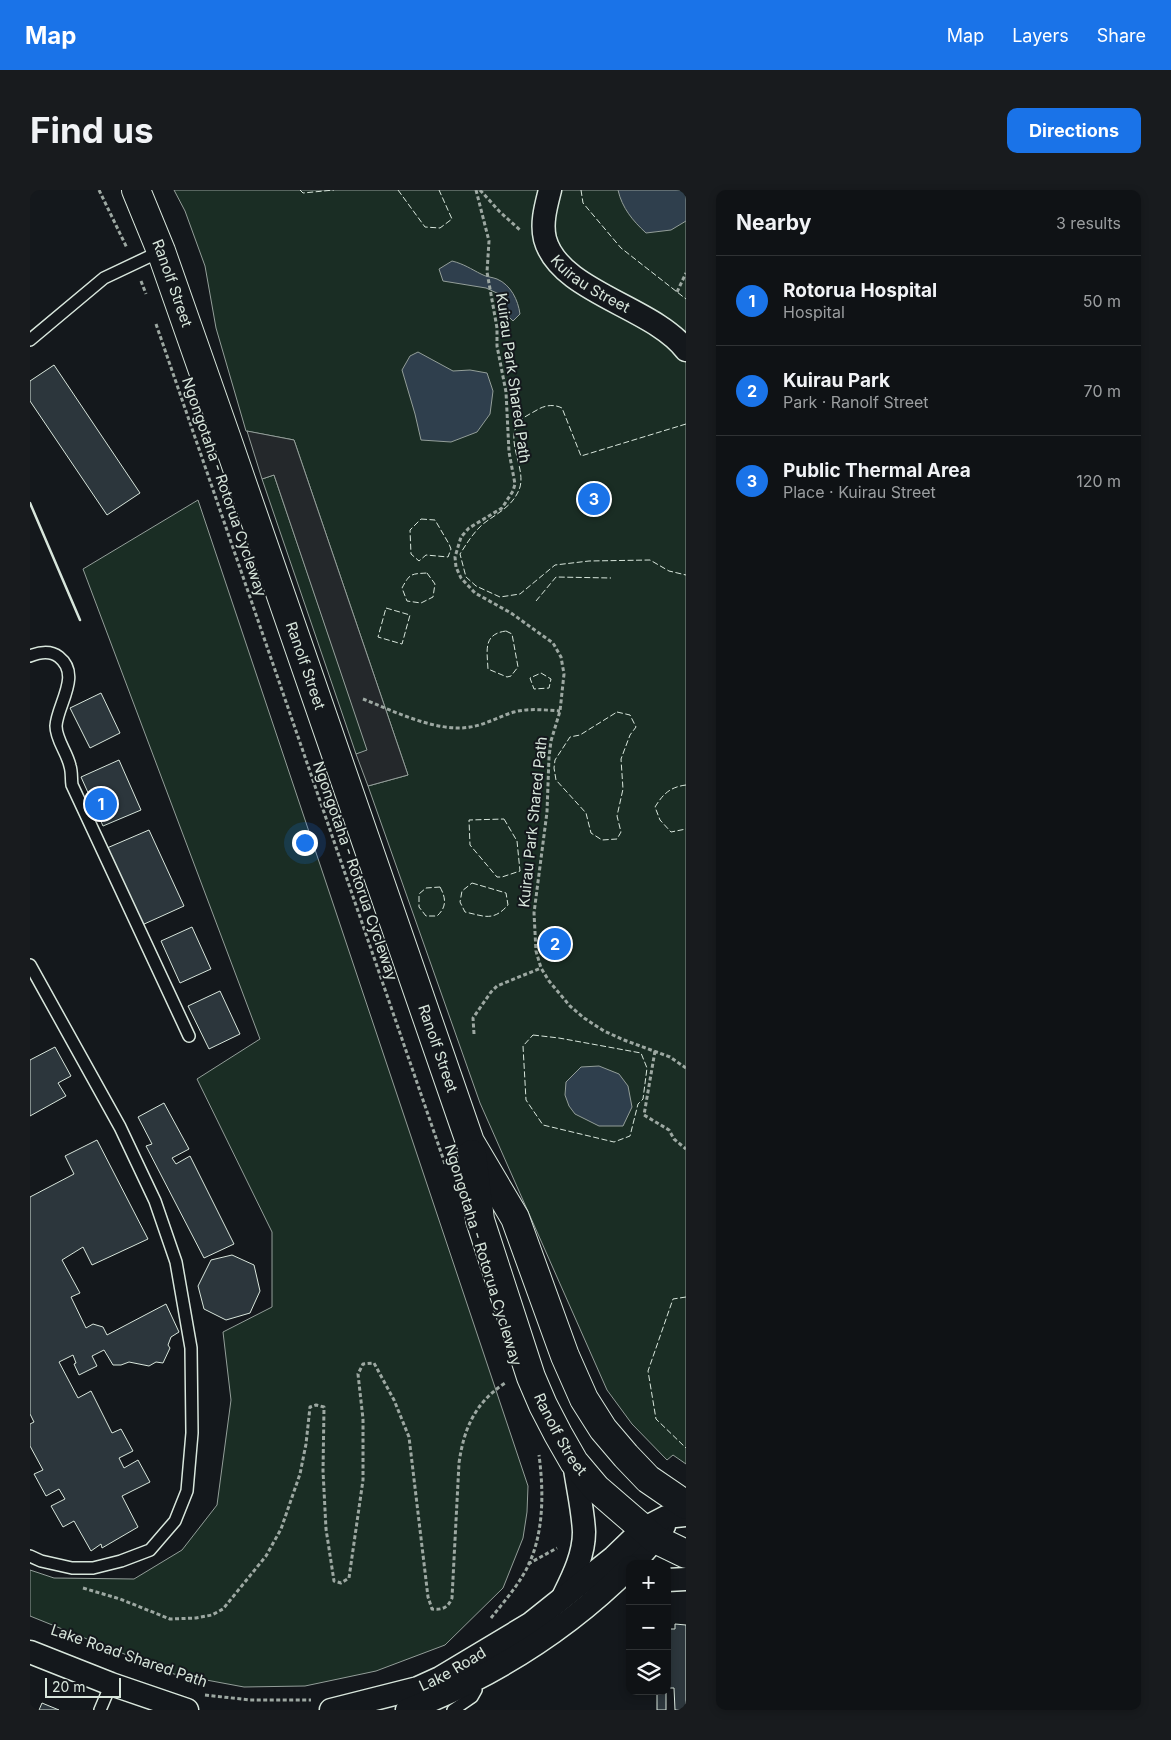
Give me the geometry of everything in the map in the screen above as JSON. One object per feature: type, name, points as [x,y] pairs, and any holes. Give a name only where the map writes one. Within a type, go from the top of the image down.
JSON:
[{"type":"main road","name":"Ranolf Street","points":[[138,191],[161,251],[470,1142],[515,1218],[565,1356],[584,1399],[603,1429],[626,1456],[655,1485],[667,1521]]},
{"type":"main road","name":"Ranolf Street","points":[[470,1142],[480,1220],[531,1377],[543,1405],[574,1462],[596,1488],[667,1521]]},
{"type":"main road","points":[[667,1521],[686,1554]]},
{"type":"street","name":"Kuirau Street","points":[[550,190],[543,225],[545,238],[552,255],[585,284],[662,327],[678,339],[686,350]]},
{"type":"street","name":"Lake Road","points":[[562,1600],[575,1572],[584,1531],[574,1462]]},
{"type":"street","name":"Lake Road","points":[[417,1706],[467,1674],[614,1557],[667,1521]]},
{"type":"street","points":[[636,1560],[667,1521]]},
{"type":"street","name":"Lake Road","points":[[325,1705],[418,1688],[440,1678],[467,1674],[530,1648],[591,1604],[626,1571]]},
{"type":"street","points":[[671,1580],[686,1579]]},
{"type":"street","name":"Lake Road","points":[[591,1604],[626,1589]]},
{"type":"street","points":[[30,1652],[111,1684],[194,1702]]},
{"type":"lane","points":[[30,340],[104,278],[161,251]]},
{"type":"lane","points":[[30,656],[45,652],[53,654],[59,657],[67,669],[68,685],[56,726],[70,767],[72,785],[189,1036]]},
{"type":"lane","points":[[30,965],[120,1127],[155,1201],[176,1262],[191,1348],[192,1434],[188,1491],[175,1521],[150,1550],[122,1561],[93,1568],[72,1568],[41,1561],[30,1556]]},
{"type":"lane","points":[[453,1710],[472,1697],[476,1690],[467,1674]]},
{"type":"lane","points":[[100,1710],[111,1684]]},
{"type":"path","points":[[99,190],[123,237]]},
{"type":"path","name":"Kuirau Park Shared Path","points":[[476,190],[489,241],[487,272],[496,320],[497,346],[506,392],[509,452],[515,484],[513,491],[502,508],[469,528],[461,537],[455,556],[456,567],[461,578],[475,593],[511,613],[545,636],[558,650],[564,674],[560,711],[551,741],[548,812],[534,913],[536,951],[541,968],[559,995],[584,1018],[604,1031],[670,1057],[686,1068]]},
{"type":"path","points":[[480,190],[519,230],[530,235],[545,238]]},
{"type":"path","points":[[677,292],[686,273]]},
{"type":"path","name":"Ngongotaha - Rotorua Cycleway","points":[[155,322],[446,1168]]},
{"type":"path","points":[[363,698],[412,718],[443,727],[470,728],[516,711],[533,709],[560,711]]},
{"type":"path","points":[[474,1034],[473,1018],[497,986],[541,968]]},
{"type":"path","points":[[655,1051],[644,1115],[669,1130],[674,1139],[686,1149]]},
{"type":"path","points":[[78,1586],[120,1599],[170,1619],[212,1615],[223,1609],[266,1556],[281,1529],[300,1474],[306,1444],[310,1407],[316,1405],[324,1407],[323,1472],[326,1529],[334,1580],[340,1583],[349,1578],[362,1480],[364,1419],[358,1374],[363,1364],[374,1363],[394,1400],[409,1436],[428,1597],[432,1609],[442,1610],[450,1604],[452,1598],[459,1463],[462,1442],[468,1424],[485,1399],[510,1381]]},
{"type":"path","points":[[487,1624],[510,1594],[534,1552],[541,1512],[542,1482],[539,1455],[543,1460]]},
{"type":"path","points":[[528,1564],[564,1544]]},
{"type":"path","name":"Lake Road Shared Path","points":[[194,1702],[250,1700],[325,1705]]},
{"type":"green space","points":[[174,190],[686,190],[686,1464],[673,1455],[667,1460],[632,1424],[607,1390],[480,1103],[368,786],[408,775],[294,440],[246,431],[216,328],[205,266],[185,211]]},
{"type":"green space","points":[[274,475],[368,751],[356,754],[262,479]]},
{"type":"green space","points":[[198,500],[528,1486],[523,1538],[503,1588],[445,1645],[376,1671],[305,1686],[244,1687],[174,1674],[30,1616],[30,1570],[54,1578],[134,1579],[182,1550],[217,1505],[231,1400],[223,1332],[272,1307],[272,1232],[197,1079],[260,1039],[83,569]]},
{"type":"shaded area","points":[[247,431],[294,440],[408,775],[368,786],[356,754],[367,750],[274,475],[262,479]]},
{"type":"water","points":[[618,190],[686,190],[686,221],[671,230],[646,233],[629,214],[622,203]]},
{"type":"water","points":[[452,261],[497,279],[506,285],[518,303],[520,314],[513,321],[505,313],[499,294],[486,288],[443,281],[439,269]]},
{"type":"water","points":[[418,352],[453,371],[470,370],[487,373],[493,391],[490,414],[477,432],[451,442],[421,440],[402,370],[410,356]]},
{"type":"water","points":[[599,1066],[619,1074],[628,1086],[632,1107],[623,1126],[599,1126],[575,1114],[569,1106],[565,1095],[566,1082],[581,1067]]},
{"type":"building","points":[[54,365],[140,493],[107,515],[30,401],[30,381]]},
{"type":"building","points":[[101,693],[120,733],[90,748],[70,708]]},
{"type":"building","points":[[119,760],[141,810],[103,826],[81,777]]},
{"type":"building","points":[[149,830],[184,906],[142,925],[107,848]]},
{"type":"building","points":[[192,927],[211,969],[180,983],[161,941]]},
{"type":"building","points":[[220,991],[240,1034],[209,1049],[188,1006]]},
{"type":"building","points":[[55,1047],[71,1076],[58,1083],[66,1096],[30,1116],[30,1060]]},
{"type":"building","points":[[164,1103],[189,1149],[172,1158],[176,1164],[190,1156],[234,1244],[204,1258],[146,1146],[152,1144],[138,1117]]},
{"type":"building","points":[[97,1140],[148,1239],[92,1265],[83,1247],[62,1260],[80,1293],[71,1297],[86,1328],[93,1324],[103,1327],[107,1335],[166,1304],[179,1332],[171,1337],[168,1345],[170,1348],[163,1363],[156,1362],[149,1366],[129,1362],[113,1365],[104,1350],[92,1356],[97,1366],[79,1375],[74,1364],[76,1363],[73,1355],[59,1362],[78,1398],[91,1391],[112,1433],[121,1429],[133,1451],[119,1458],[124,1468],[138,1460],[150,1482],[122,1496],[138,1527],[102,1548],[101,1544],[91,1551],[74,1521],[63,1527],[51,1506],[65,1499],[59,1489],[46,1496],[34,1474],[43,1470],[30,1446],[30,1424],[34,1422],[30,1414],[30,1197],[74,1174],[65,1156]]},
{"type":"building","points":[[232,1255],[254,1265],[260,1291],[250,1313],[226,1320],[204,1309],[198,1286],[211,1260]]},
{"type":"building","points":[[675,1624],[686,1625],[686,1710],[675,1710],[674,1688],[671,1688],[671,1629],[675,1629]]},
{"type":"building","points":[[657,1695],[666,1695],[666,1710],[657,1710]]},
{"type":"building","points":[[42,1703],[59,1710],[39,1710]]},
{"type":"fence","points":[[300,190],[303,193],[334,190]]},
{"type":"fence","points":[[398,190],[425,227],[440,228],[452,219],[439,190]]},
{"type":"fence","points":[[581,190],[583,203],[621,248],[686,299]]},
{"type":"fence","points":[[686,424],[581,456],[562,408],[556,406],[540,408],[521,420],[516,428],[514,445],[521,481],[516,496],[508,506],[476,531],[460,554],[466,577],[476,586],[500,597],[520,594],[555,565],[589,561],[650,560],[669,571],[686,575]]},
{"type":"fence","points":[[421,519],[435,520],[451,549],[448,557],[426,555],[419,561],[411,554],[410,530],[421,519]]},
{"type":"fence","points":[[427,573],[435,584],[433,597],[421,603],[407,601],[402,588],[407,579],[414,574],[427,573]]},
{"type":"fence","points":[[536,601],[556,577],[611,578]]},
{"type":"fence","points":[[386,608],[410,615],[402,644],[378,637],[386,608]]},
{"type":"fence","points":[[506,631],[512,634],[518,667],[511,676],[507,677],[488,669],[487,655],[490,639],[506,631]]},
{"type":"fence","points":[[541,673],[551,679],[549,688],[534,689],[530,678],[541,673]]},
{"type":"fence","points":[[617,712],[630,715],[636,727],[630,735],[621,759],[623,789],[617,816],[621,832],[617,839],[602,840],[591,833],[586,813],[556,780],[554,768],[555,760],[570,737],[580,735],[617,712]]},
{"type":"fence","points":[[686,785],[676,787],[668,792],[655,807],[660,820],[671,832],[686,829]]},
{"type":"fence","points":[[504,819],[517,841],[520,871],[497,877],[470,845],[469,820],[504,819]]},
{"type":"fence","points":[[472,883],[506,893],[508,905],[493,916],[465,912],[460,902],[462,891],[472,883]]},
{"type":"fence","points":[[440,887],[444,899],[443,909],[437,916],[426,916],[419,907],[419,894],[426,888],[440,887]]},
{"type":"fence","points":[[533,1035],[641,1053],[647,1068],[643,1099],[638,1104],[630,1136],[614,1142],[543,1125],[526,1100],[523,1046],[533,1035]]},
{"type":"fence","points":[[686,1297],[673,1299],[648,1371],[656,1419],[686,1448]]},
{"type":"wall","points":[[30,503],[80,620]]},
{"type":"place","name":"Public Thermal Area","points":[[594,499]]},
{"type":"place","name":"Rotorua Hospital","points":[[101,804]]},
{"type":"place","name":"Kuirau Park","points":[[555,944]]}]
